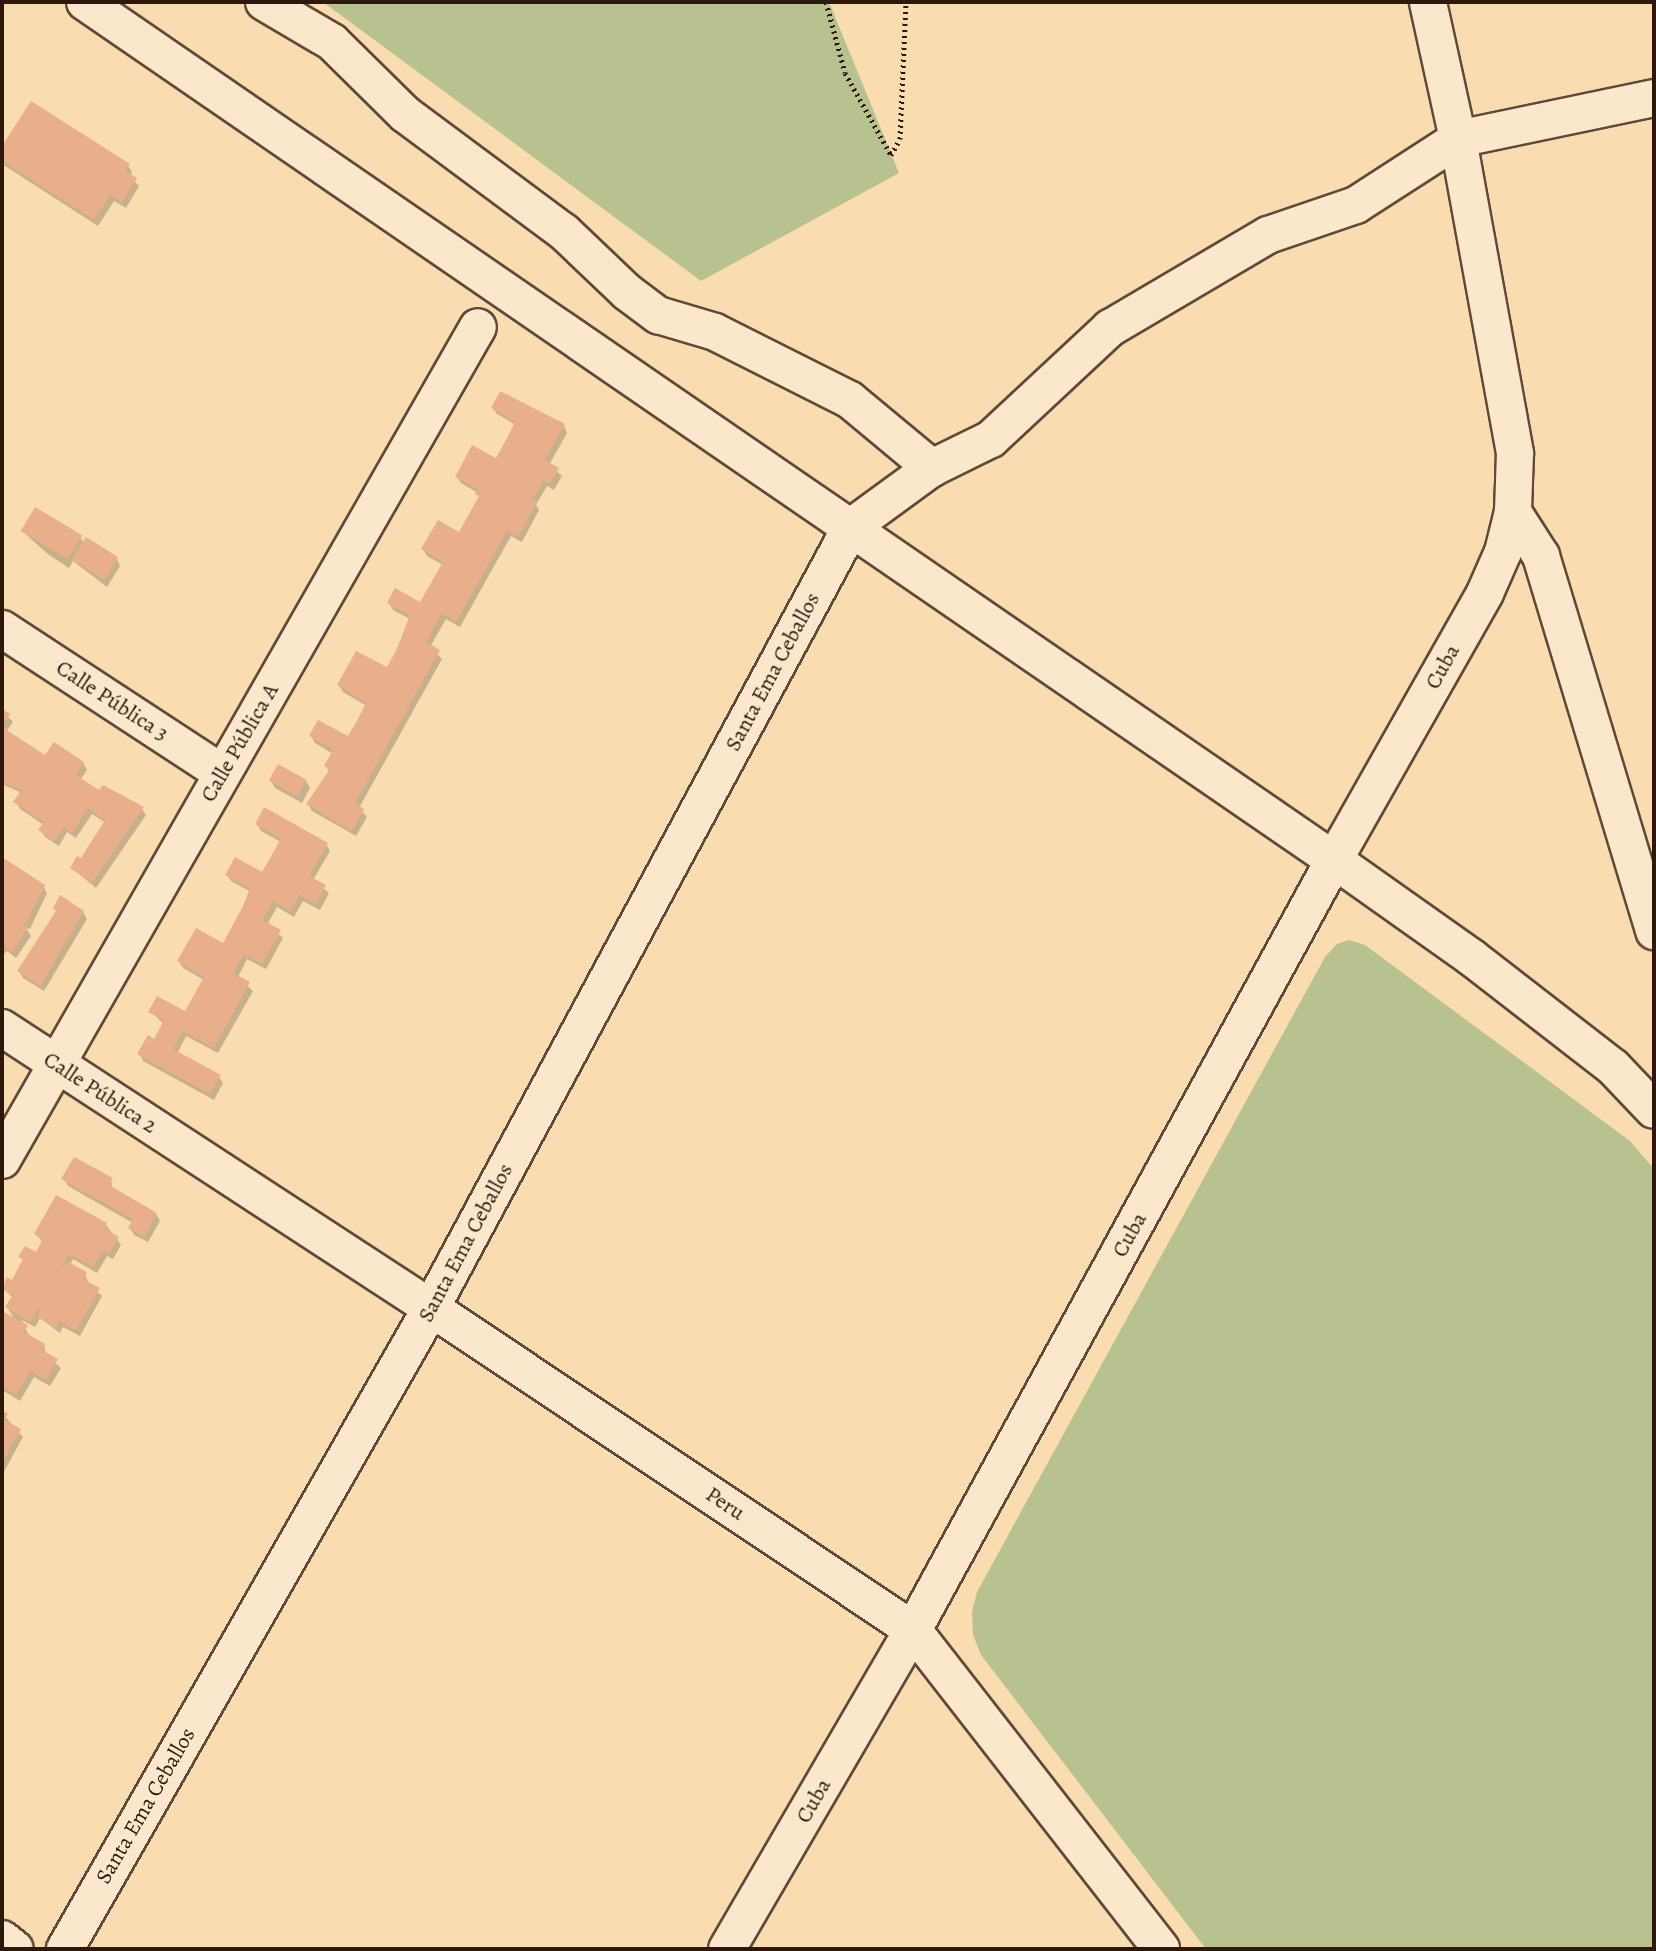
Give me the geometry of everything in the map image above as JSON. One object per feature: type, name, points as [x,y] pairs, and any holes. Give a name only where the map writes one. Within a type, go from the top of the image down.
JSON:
[{"type":"street","points":[[85,2],[1334,860],[1471,957],[1613,1067],[1654,1110]]},
{"type":"street","points":[[264,2],[332,42],[405,114],[564,232],[627,292],[658,315],[715,332],[850,400],[932,468]]},
{"type":"street","name":"Cuba","points":[[727,1949],[913,1630],[1334,860],[1485,593],[1503,552],[1513,512],[1515,453],[1458,139],[1428,2]]},
{"type":"street","points":[[851,527],[932,468],[991,439],[1110,328],[1268,235],[1356,205],[1458,139],[1654,98]]},
{"type":"street","name":"Calle Pública A","points":[[2,1160],[478,327]]},
{"type":"street","points":[[1513,512],[1541,556],[1654,931]]},
{"type":"street","name":"Santa Ema Ceballos","points":[[65,1949],[431,1308],[851,527]]},
{"type":"street","name":"Calle Pública 3","points":[[2,629],[222,773]]},
{"type":"street","name":"Calle Pública 2","points":[[2,1028],[198,1158]]},
{"type":"street","name":"Peru","points":[[198,1158],[431,1308],[913,1630],[1161,1949]]},
{"type":"street","points":[[2,1939],[15,1949]]},
{"type":"path","points":[[826,2],[845,73],[891,155],[900,139],[906,2]]},
{"type":"green space","points":[[323,2],[829,2],[899,173],[701,281]]},
{"type":"green space","points":[[1349,940],[1365,945],[1630,1141],[1654,1169],[1654,1949],[1206,1949],[981,1655],[973,1635],[972,1612],[977,1592],[1325,957],[1337,944]]},
{"type":"building","points":[[31,101],[130,164],[125,171],[137,178],[122,202],[110,195],[94,220],[2,161],[2,146]]},
{"type":"building","points":[[500,391],[565,424],[545,460],[559,468],[550,484],[543,480],[534,497],[527,493],[537,502],[518,537],[507,531],[456,622],[442,613],[426,642],[440,650],[355,803],[364,809],[352,831],[306,804],[330,769],[324,766],[333,750],[309,736],[318,720],[348,736],[357,721],[366,703],[337,685],[356,651],[387,667],[396,651],[410,615],[387,603],[395,588],[420,602],[443,562],[421,549],[438,520],[459,532],[479,496],[475,494],[478,489],[455,477],[472,445],[496,458],[507,438],[515,422],[491,408]]},
{"type":"building","points":[[35,507],[82,535],[68,559],[21,531]]},
{"type":"building","points":[[86,537],[118,557],[104,580],[72,560]]},
{"type":"building","points":[[2,709],[10,714],[2,727]]},
{"type":"building","points":[[2,727],[45,755],[54,742],[84,762],[76,775],[99,790],[103,785],[144,807],[92,883],[70,868],[77,856],[81,858],[105,820],[88,808],[72,833],[63,827],[55,841],[38,830],[44,822],[13,802],[21,790],[2,782]]},
{"type":"building","points":[[278,764],[307,780],[298,797],[269,781]]},
{"type":"building","points":[[264,807],[328,843],[309,876],[326,885],[316,904],[299,895],[290,911],[273,901],[262,920],[281,930],[262,964],[244,954],[233,973],[250,982],[214,1048],[182,1031],[173,1049],[221,1075],[210,1094],[137,1054],[148,1035],[154,1039],[164,1020],[148,1012],[157,996],[185,1011],[204,977],[177,961],[196,928],[223,943],[242,908],[250,889],[225,875],[235,857],[262,872],[281,839],[255,824]]},
{"type":"building","points":[[2,857],[45,885],[26,923],[18,921],[28,927],[12,952],[2,945]]},
{"type":"building","points":[[60,895],[84,911],[40,986],[17,971],[56,911],[53,908]]},
{"type":"building","points":[[74,1157],[113,1178],[109,1185],[157,1213],[144,1237],[128,1228],[133,1219],[61,1179]]},
{"type":"building","points":[[56,1195],[107,1223],[105,1229],[119,1237],[109,1254],[103,1251],[93,1267],[69,1254],[62,1267],[68,1262],[87,1272],[83,1279],[100,1288],[76,1330],[59,1321],[56,1328],[37,1317],[41,1310],[38,1309],[31,1322],[5,1307],[13,1295],[2,1289],[7,1277],[12,1280],[23,1259],[18,1257],[25,1246],[36,1252],[43,1239],[34,1234]]},
{"type":"building","points":[[2,1311],[28,1325],[21,1338],[26,1333],[45,1344],[42,1350],[58,1359],[46,1380],[30,1371],[16,1395],[2,1387]]},
{"type":"building","points":[[2,1410],[8,1414],[4,1420],[21,1429],[2,1462]]}]
